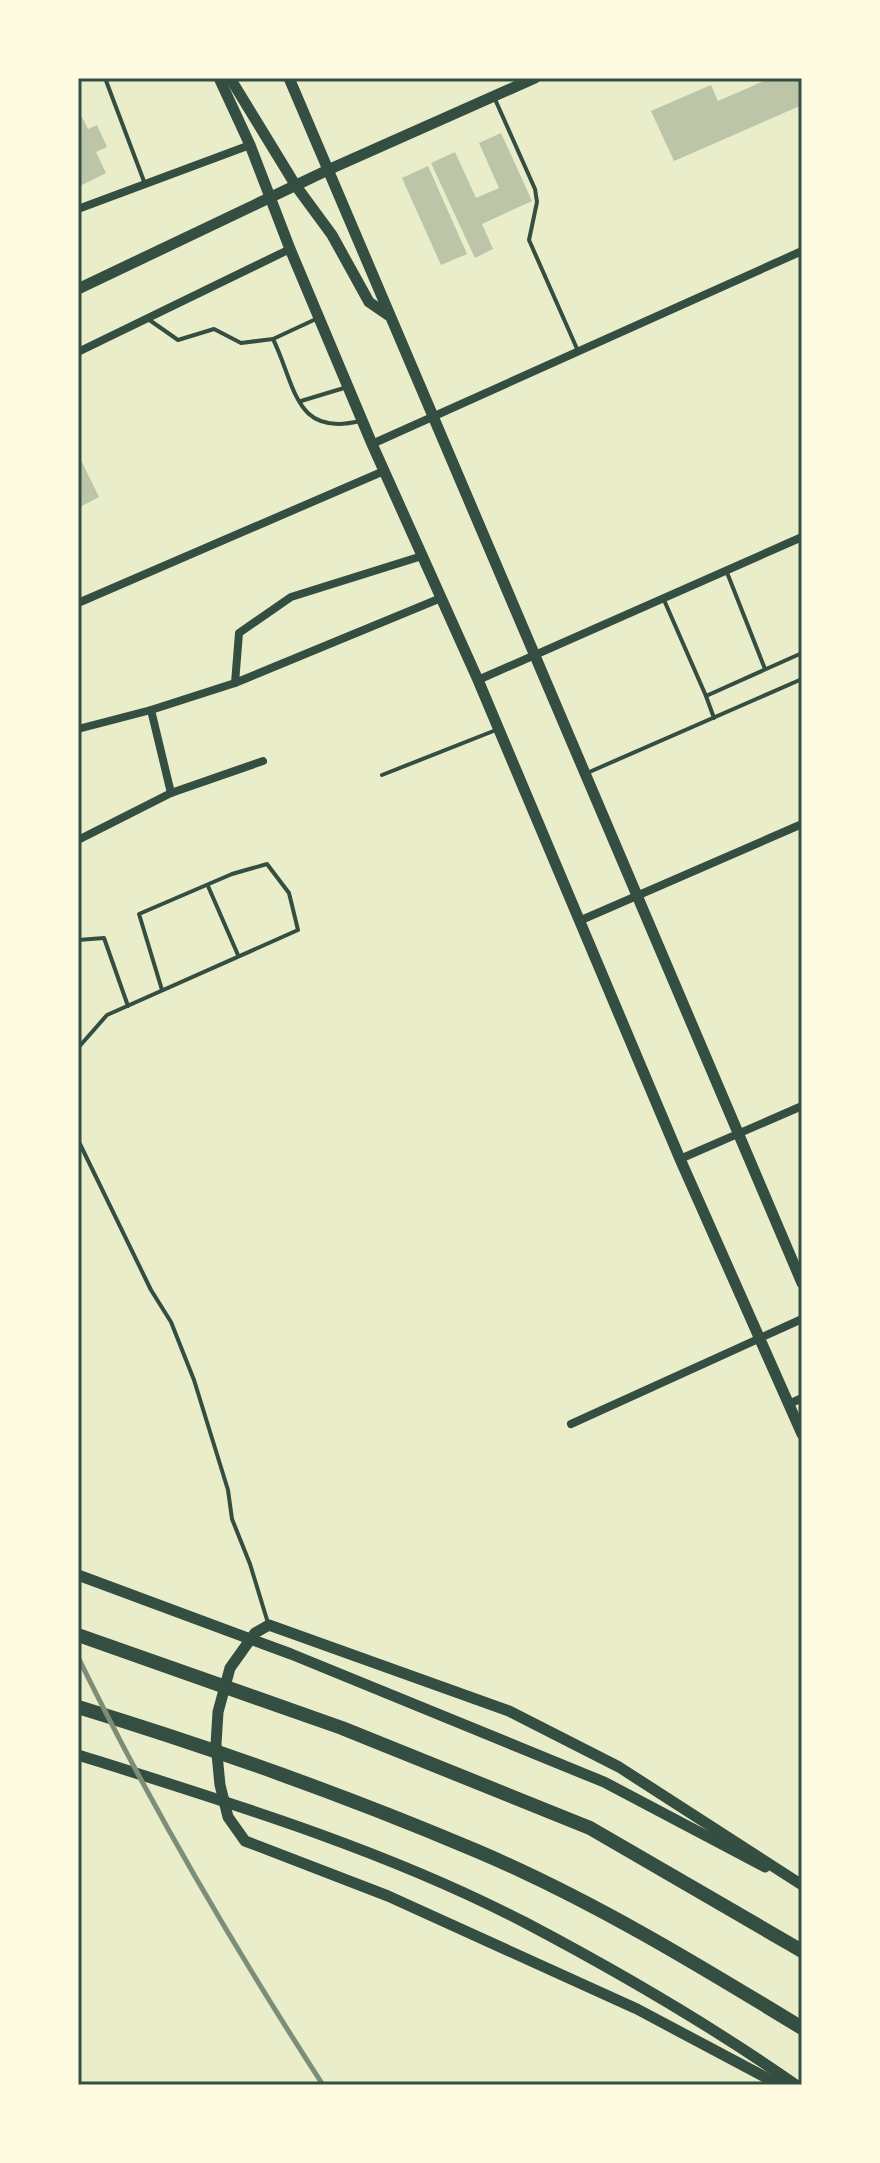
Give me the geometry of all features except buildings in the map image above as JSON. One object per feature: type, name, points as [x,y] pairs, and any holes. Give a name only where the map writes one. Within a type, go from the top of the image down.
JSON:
[{"type":"highway","points":[[78,1635],[342,1728],[590,1828],[802,1951]]},
{"type":"highway","points":[[78,1707],[224,1753],[478,1851],[585,1903],[802,2028]]},
{"type":"main road","points":[[219,78],[250,145],[347,387],[478,680],[680,1159],[802,1434]]},
{"type":"main road","points":[[230,78],[296,186],[332,235],[369,302],[390,315]]},
{"type":"main road","points":[[289,78],[802,1283]]},
{"type":"main road","points":[[78,289],[330,169],[535,78]]},
{"type":"main road","points":[[78,1575],[291,1654],[604,1782],[802,1886]]},
{"type":"main road","points":[[780,2085],[637,2009],[388,1896],[245,1841],[228,1817],[220,1785],[216,1744],[218,1712],[230,1668],[255,1633],[269,1625],[509,1711],[619,1767],[802,1886]]},
{"type":"main road","points":[[78,1755],[240,1806],[382,1860],[524,1922],[712,2027],[796,2085]]},
{"type":"street","points":[[78,209],[250,145]]},
{"type":"street","points":[[78,352],[290,249]]},
{"type":"street","points":[[372,444],[802,251]]},
{"type":"street","points":[[78,603],[384,471]]},
{"type":"street","points":[[478,680],[802,537]]},
{"type":"street","points":[[235,683],[239,633],[291,597],[422,556]]},
{"type":"street","points":[[78,729],[235,683],[441,598]]},
{"type":"street","points":[[151,710],[171,793]]},
{"type":"street","points":[[78,840],[171,793],[263,761]]},
{"type":"street","points":[[579,921],[802,824]]},
{"type":"street","points":[[680,1159],[802,1106]]},
{"type":"street","points":[[571,1424],[760,1341],[802,1319]]},
{"type":"street","points":[[789,1404],[802,1398]]},
{"type":"lane","points":[[105,78],[145,184]]},
{"type":"lane","points":[[494,96],[535,189],[537,202],[529,240],[578,351]]},
{"type":"lane","points":[[147,318],[178,340],[214,329],[241,343],[273,339],[319,318]]},
{"type":"lane","points":[[273,339],[311,419],[322,425],[340,426],[362,420]]},
{"type":"lane","points":[[301,401],[347,387]]},
{"type":"lane","points":[[726,570],[765,669]]},
{"type":"lane","points":[[663,598],[714,718]]},
{"type":"lane","points":[[706,696],[802,653]]},
{"type":"lane","points":[[584,774],[802,679]]},
{"type":"lane","points":[[382,775],[499,729]]},
{"type":"lane","points":[[78,1048],[107,1015],[298,930],[289,893],[267,864],[139,914],[162,990]]},
{"type":"lane","points":[[208,886],[238,955]]},
{"type":"lane","points":[[78,940],[104,938],[128,1006]]},
{"type":"lane","points":[[78,1140],[151,1290],[171,1322],[194,1380],[228,1490],[232,1519],[269,1625]]},
{"type":"railway","points":[[78,1657],[134,1767],[194,1874],[323,2085]]}]
